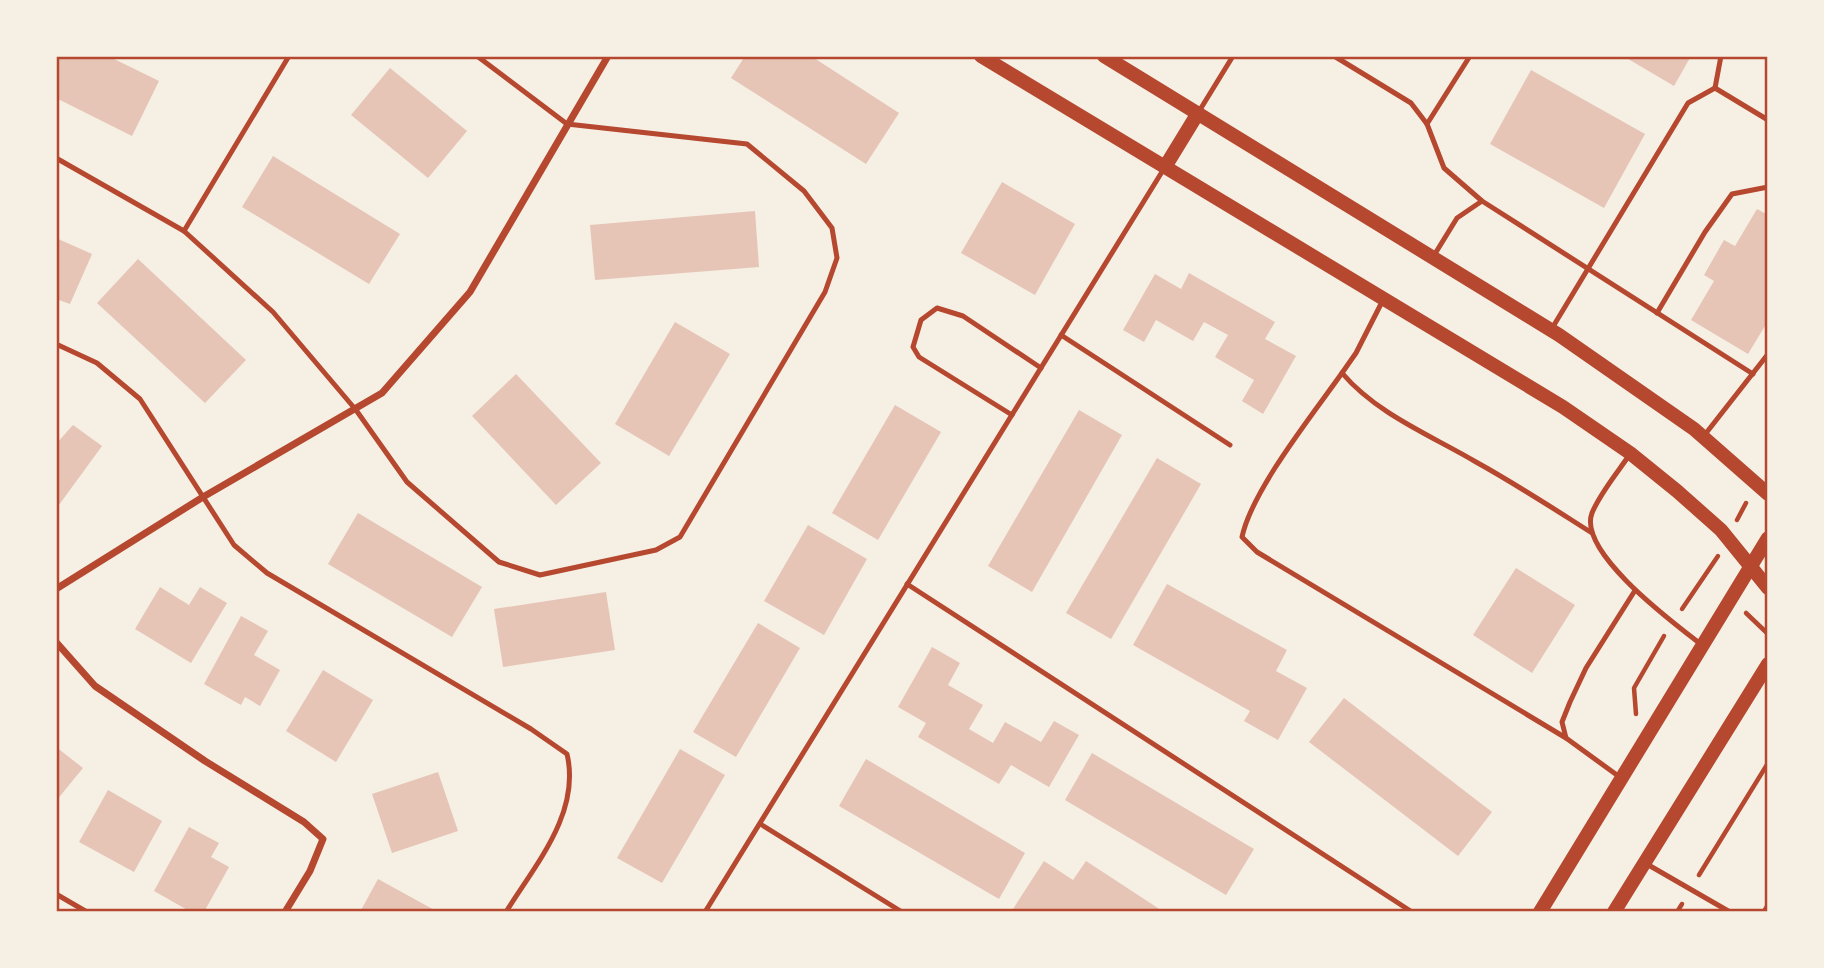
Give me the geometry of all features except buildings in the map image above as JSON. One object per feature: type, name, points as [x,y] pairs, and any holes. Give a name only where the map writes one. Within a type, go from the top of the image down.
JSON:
[{"type":"main road","points":[[981,56],[1563,407],[1630,453],[1721,530],[1768,588]]},
{"type":"main road","points":[[1104,56],[1551,330],[1632,383],[1703,437],[1768,494]]},
{"type":"main road","points":[[1165,167],[1198,113]]},
{"type":"main road","points":[[1540,912],[1768,538]]},
{"type":"main road","points":[[1614,912],[1768,664]]},
{"type":"street","points":[[56,589],[203,497],[382,393],[470,292],[608,56]]},
{"type":"street","points":[[56,642],[95,686],[205,761],[304,822],[323,839],[310,870],[285,912]]},
{"type":"lane","points":[[184,231],[289,56]]},
{"type":"lane","points":[[56,159],[184,231],[273,312],[356,410],[407,482],[499,562],[540,575],[656,550],[680,537],[825,292],[836,258],[831,228],[804,191],[747,144],[567,124],[477,56]]},
{"type":"lane","points":[[1198,113],[1233,56]]},
{"type":"lane","points":[[1334,56],[1411,103],[1427,124],[1444,168],[1482,201],[1753,374]]},
{"type":"lane","points":[[1427,124],[1470,56]]},
{"type":"lane","points":[[1715,88],[1721,56]]},
{"type":"lane","points":[[1715,88],[1768,120]]},
{"type":"lane","points":[[1551,330],[1688,103],[1715,88]]},
{"type":"lane","points":[[705,912],[762,825],[907,584],[1165,167]]},
{"type":"lane","points":[[1657,313],[1705,232],[1732,194],[1768,187]]},
{"type":"lane","points":[[1433,257],[1457,218],[1482,201]]},
{"type":"lane","points":[[1384,299],[1356,353],[1291,445],[1245,522],[1242,537],[1257,552],[1566,738],[1621,778]]},
{"type":"lane","points":[[1012,415],[919,357],[913,347],[921,320],[937,308],[963,316],[1041,368]]},
{"type":"lane","points":[[1061,335],[1230,445]]},
{"type":"lane","points":[[56,344],[97,363],[140,399],[234,545],[267,573],[531,729],[567,754],[572,773],[567,805],[556,831],[506,912]]},
{"type":"lane","points":[[1703,437],[1768,354]]},
{"type":"lane","points":[[1342,373],[1358,391],[1413,428],[1477,462],[1592,533],[1634,592],[1702,645]]},
{"type":"lane","points":[[1592,533],[1591,514],[1630,453]]},
{"type":"lane","points":[[907,584],[1412,912]]},
{"type":"lane","points":[[1566,738],[1562,722],[1570,702],[1586,668],[1634,592]]},
{"type":"lane","points":[[762,825],[902,912]]},
{"type":"lane","points":[[1645,863],[1730,912]]},
{"type":"lane","points":[[56,894],[87,912]]},
{"type":"lane","points":[[1763,912],[1768,905]]},
{"type":"path","points":[[1639,747],[1634,688],[1673,623],[1708,575]]},
{"type":"path","points":[[1677,912],[1768,762]]}]
